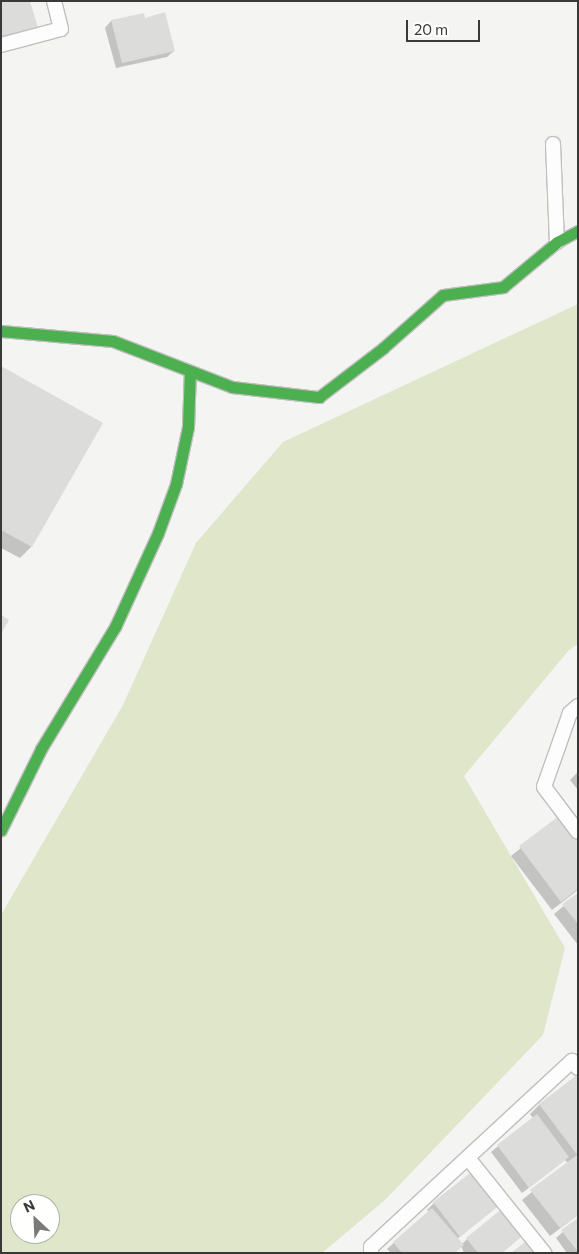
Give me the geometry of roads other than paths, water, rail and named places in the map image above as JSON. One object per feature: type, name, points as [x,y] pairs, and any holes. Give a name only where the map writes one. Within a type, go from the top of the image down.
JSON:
[{"type":"street","points":[[1,331],[113,341],[232,387],[319,396],[383,348],[443,295],[504,287],[557,242],[578,231]]},
{"type":"street","points":[[1,830],[41,749],[115,627],[158,533],[176,484],[188,427],[190,371]]},
{"type":"lane","points":[[1,45],[61,29],[54,1]]},
{"type":"lane","points":[[553,144],[557,242]]},
{"type":"lane","points":[[578,706],[570,713],[544,788],[578,832]]},
{"type":"lane","points":[[371,1253],[371,1247],[572,1061],[578,1068]]},
{"type":"lane","points":[[468,1158],[544,1253]]}]
